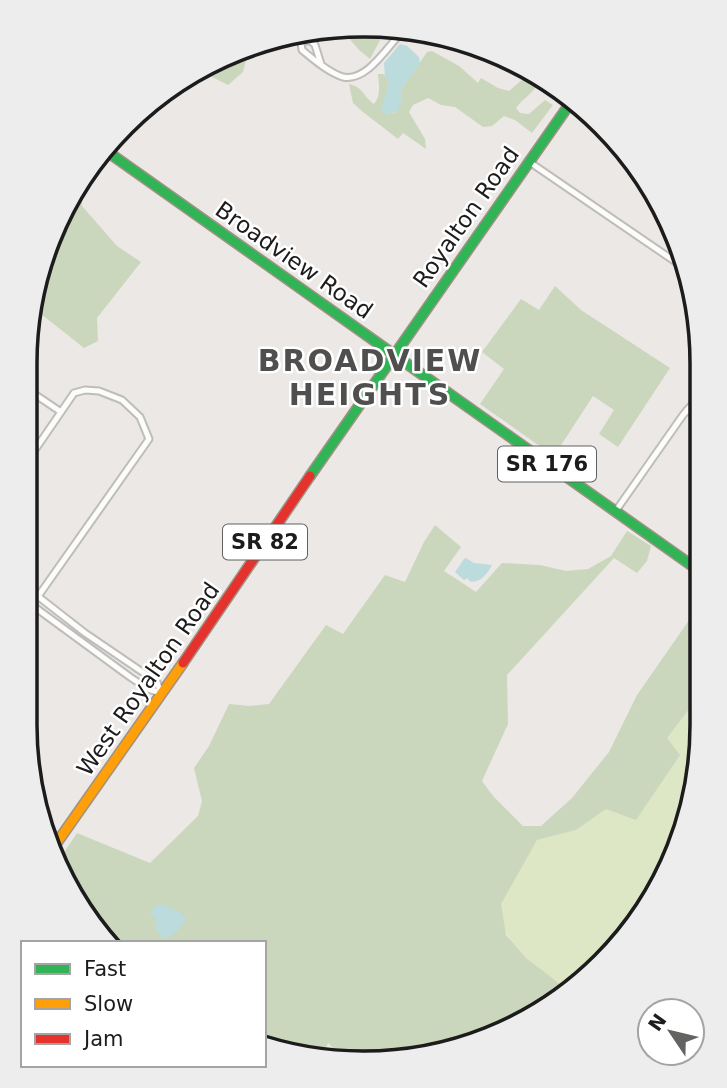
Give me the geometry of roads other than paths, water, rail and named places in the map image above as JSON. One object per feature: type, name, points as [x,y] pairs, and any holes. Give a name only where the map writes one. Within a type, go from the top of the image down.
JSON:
[{"type":"main road","name":"Royalton Road","points":[[394,355],[567,108]]},
{"type":"main road","name":"Broadview Road","points":[[112,155],[690,564]]},
{"type":"main road","name":"West Royalton Road","points":[[59,841],[394,355]]},
{"type":"street","points":[[302,43],[302,50],[321,64],[342,76],[355,77],[374,65],[396,39]]},
{"type":"street","points":[[311,41],[321,64]]},
{"type":"street","points":[[528,161],[674,261]]},
{"type":"street","points":[[37,447],[74,393],[85,390],[99,391],[122,400],[140,417],[149,439],[38,597],[157,682],[161,693]]},
{"type":"street","points":[[37,396],[61,412]]},
{"type":"street","points":[[615,512],[690,407]]},
{"type":"street","points":[[37,610],[130,677],[148,689],[161,693]]},
{"type":"water","points":[[400,44],[407,46],[419,57],[420,64],[401,90],[402,101],[397,112],[385,114],[381,110],[389,84],[385,77],[384,63]]},
{"type":"water","points":[[466,558],[474,563],[492,565],[480,580],[464,580],[455,572]]},
{"type":"water","points":[[161,904],[186,917],[177,931],[162,938],[150,913],[155,906]]},
{"type":"district","name":"BROADVIEW HEIGHTS","points":[[370,377]]}]
